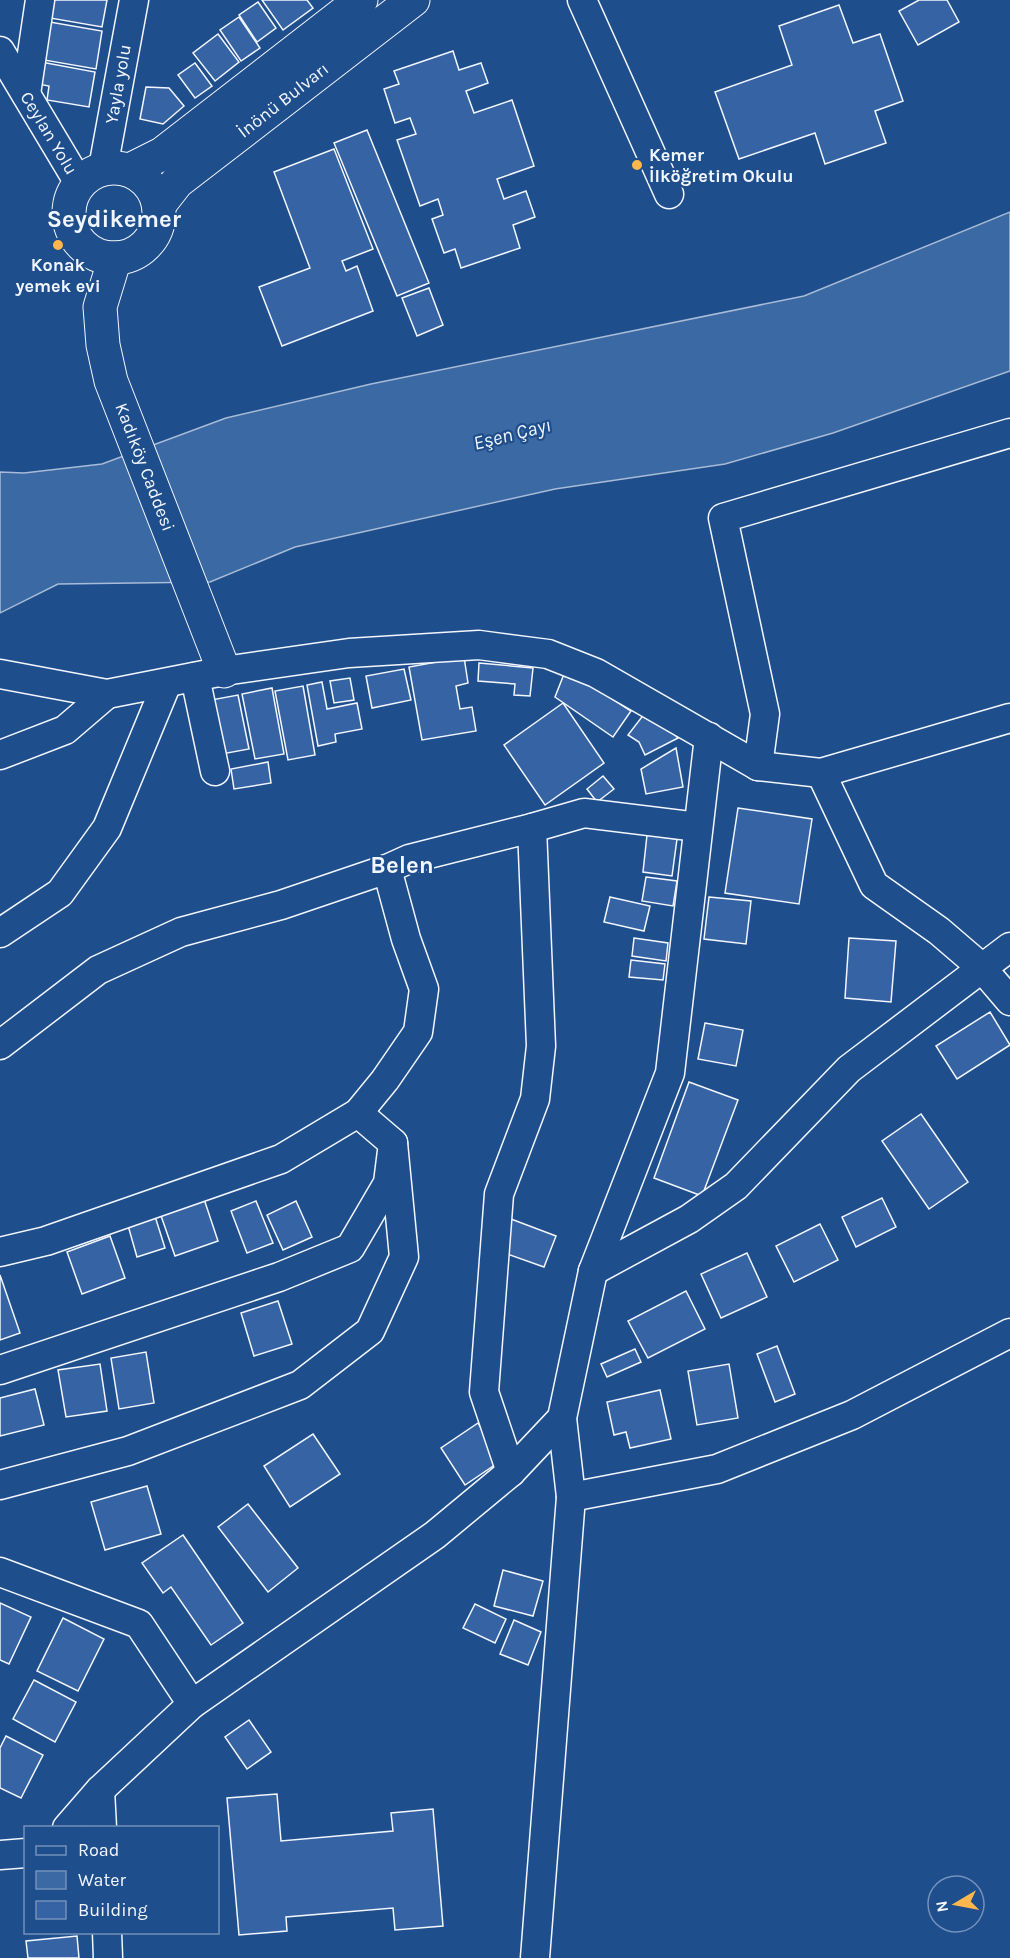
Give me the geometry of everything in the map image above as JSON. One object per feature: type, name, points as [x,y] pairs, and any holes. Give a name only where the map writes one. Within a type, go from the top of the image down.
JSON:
[{"type":"main road","name":"İnönü Bulvarı","points":[[104,174],[162,154],[361,0]]},
{"type":"main road","name":"İnönü Bulvarı","points":[[159,205],[177,182],[413,0]]},
{"type":"main road","points":[[104,174],[144,178],[154,190],[159,205],[159,220],[154,235],[144,248],[130,255],[115,258],[99,256],[86,248],[75,236],[70,223],[69,209],[72,195],[104,174]]},
{"type":"main road","name":"Kadıköy Caddesi","points":[[115,258],[100,307],[111,381],[202,612],[209,674]]},
{"type":"street","points":[[26,94],[40,0]]},
{"type":"street","name":"Yayla yolu","points":[[104,174],[134,0]]},
{"type":"street","points":[[582,0],[669,194]]},
{"type":"street","name":"Ceylan Yolu","points":[[0,51],[26,94],[104,174]]},
{"type":"street","points":[[758,766],[765,714],[723,518],[1010,433]]},
{"type":"street","points":[[0,674],[107,694],[209,674],[350,653],[479,645],[548,654],[596,673],[758,766],[821,773],[1010,718]]},
{"type":"street","points":[[209,674],[215,771]]},
{"type":"street","points":[[0,933],[60,893],[107,828],[167,683]]},
{"type":"street","points":[[0,755],[66,730],[107,694]]},
{"type":"street","points":[[536,1958],[571,1497],[562,1418],[593,1271],[670,1073],[709,737]]},
{"type":"street","points":[[821,773],[874,885],[939,931],[981,967],[1010,1001]]},
{"type":"street","points":[[0,1045],[98,970],[181,932],[281,905],[387,869],[409,859],[584,813],[698,827]]},
{"type":"street","points":[[512,1472],[484,1392],[499,1194],[535,1099],[541,1046],[532,828]]},
{"type":"street","points":[[0,1252],[46,1241],[281,1159],[358,1113],[385,1080],[418,1032],[424,989],[406,939],[387,869]]},
{"type":"street","points":[[593,1271],[689,1219],[736,1186],[849,1070],[1010,947]]},
{"type":"street","points":[[0,1485],[128,1451],[300,1385],[370,1331],[404,1257],[393,1143],[358,1113]]},
{"type":"street","points":[[0,1370],[279,1277],[350,1248],[388,1183],[393,1143]]},
{"type":"street","points":[[571,1497],[717,1469],[852,1414],[1010,1333]]},
{"type":"street","points":[[68,1826],[100,1790],[192,1704],[435,1535],[512,1472],[562,1418]]},
{"type":"street","points":[[0,1572],[139,1623],[192,1704]]},
{"type":"street","points":[[100,1790],[102,1826]]},
{"type":"street","points":[[0,1855],[24,1853]]},
{"type":"street","points":[[107,1934],[108,1958]]},
{"type":"water","name":"Eşen Çayı","points":[[1010,212],[1010,371],[833,433],[725,464],[555,489],[295,547],[210,582],[58,584],[0,613],[0,472],[24,473],[102,464],[226,418],[371,384],[804,296]]},
{"type":"building","points":[[53,0],[107,0],[102,27],[50,18]]},
{"type":"building","points":[[262,0],[307,0],[313,8],[283,30]]},
{"type":"building","points":[[919,0],[947,0],[959,22],[918,45],[899,11]]},
{"type":"building","points":[[258,2],[276,28],[257,42],[239,15]]},
{"type":"building","points":[[839,5],[853,43],[880,34],[903,101],[875,111],[886,143],[825,164],[815,133],[739,159],[715,92],[792,65],[779,26]]},
{"type":"building","points":[[239,17],[260,48],[241,61],[220,30]]},
{"type":"building","points":[[44,21],[102,31],[96,69],[38,59]]},
{"type":"building","points":[[218,34],[239,62],[215,81],[193,53]]},
{"type":"building","points":[[453,51],[459,70],[481,63],[488,83],[466,91],[474,113],[512,100],[534,166],[497,179],[504,199],[526,191],[535,217],[513,225],[520,248],[461,268],[455,249],[444,253],[432,219],[443,215],[438,199],[420,206],[397,140],[416,134],[410,118],[395,123],[384,89],[399,84],[394,71]]},
{"type":"building","points":[[41,62],[95,72],[89,107],[47,100],[49,86],[38,84]]},
{"type":"building","points":[[195,63],[212,86],[195,98],[178,75]]},
{"type":"building","points":[[146,87],[169,88],[184,106],[163,124],[140,119]]},
{"type":"building","points":[[367,130],[429,283],[397,296],[334,143]]},
{"type":"building","points":[[334,149],[373,249],[342,261],[346,271],[357,266],[373,311],[282,346],[259,287],[310,268],[274,172]]},
{"type":"building","points":[[429,288],[443,325],[417,336],[402,298]]},
{"type":"building","points":[[464,657],[468,683],[456,686],[460,709],[472,707],[476,731],[422,740],[409,667]]},
{"type":"building","points":[[479,663],[533,668],[530,696],[514,695],[515,684],[478,681]]},
{"type":"building","points":[[404,669],[411,700],[372,708],[366,676]]},
{"type":"building","points":[[566,669],[631,711],[613,737],[555,697]]},
{"type":"building","points":[[350,678],[354,700],[334,703],[330,681]]},
{"type":"building","points":[[322,682],[327,709],[357,703],[362,729],[335,734],[336,742],[318,746],[307,685]]},
{"type":"building","points":[[303,686],[315,755],[288,760],[275,691]]},
{"type":"building","points":[[272,688],[284,754],[255,759],[242,694]]},
{"type":"building","points":[[238,695],[249,749],[222,754],[211,700]]},
{"type":"building","points":[[563,703],[604,763],[545,805],[504,745]]},
{"type":"building","points":[[648,709],[678,738],[645,755],[639,742],[628,735]]},
{"type":"building","points":[[676,748],[683,787],[646,794],[641,769]]},
{"type":"building","points":[[268,762],[271,783],[234,789],[231,769]]},
{"type":"building","points":[[603,776],[614,789],[597,802],[587,789]]},
{"type":"building","points":[[738,808],[812,819],[799,904],[725,893]]},
{"type":"building","points":[[647,835],[677,839],[672,876],[643,872]]},
{"type":"building","points":[[646,877],[677,881],[673,906],[642,901]]},
{"type":"building","points":[[610,897],[650,906],[644,931],[604,922]]},
{"type":"building","points":[[709,897],[751,901],[746,944],[704,939]]},
{"type":"building","points":[[634,938],[668,943],[666,961],[632,956]]},
{"type":"building","points":[[849,938],[896,941],[891,1002],[845,998]]},
{"type":"building","points":[[631,960],[665,964],[663,980],[629,977]]},
{"type":"building","points":[[990,1012],[1010,1045],[957,1079],[936,1046]]},
{"type":"building","points":[[705,1023],[743,1030],[736,1066],[698,1059]]},
{"type":"building","points":[[689,1082],[738,1100],[702,1196],[654,1178]]},
{"type":"building","points":[[921,1114],[968,1182],[929,1209],[882,1141]]},
{"type":"building","points":[[203,1196],[218,1241],[175,1256],[159,1210]]},
{"type":"building","points":[[882,1198],[896,1227],[856,1247],[842,1217]]},
{"type":"building","points":[[256,1201],[273,1243],[247,1253],[231,1211]]},
{"type":"building","points":[[296,1201],[312,1237],[283,1250],[267,1215]]},
{"type":"building","points":[[154,1213],[165,1248],[137,1257],[127,1222]]},
{"type":"building","points":[[511,1219],[556,1236],[544,1267],[499,1251]]},
{"type":"building","points":[[820,1224],[838,1260],[794,1282],[776,1246]]},
{"type":"building","points":[[110,1236],[125,1278],[82,1294],[67,1252]]},
{"type":"building","points":[[747,1253],[767,1297],[721,1318],[701,1274]]},
{"type":"building","points":[[0,1275],[20,1333],[0,1340]]},
{"type":"building","points":[[686,1291],[705,1329],[648,1358],[628,1321]]},
{"type":"building","points":[[278,1301],[292,1344],[254,1356],[241,1313]]},
{"type":"building","points":[[777,1346],[795,1394],[775,1402],[757,1354]]},
{"type":"building","points":[[635,1349],[641,1362],[607,1377],[601,1364]]},
{"type":"building","points":[[146,1352],[154,1403],[119,1409],[111,1358]]},
{"type":"building","points":[[100,1364],[107,1411],[66,1417],[58,1370]]},
{"type":"building","points":[[729,1364],[738,1418],[697,1425],[688,1371]]},
{"type":"building","points":[[35,1389],[44,1425],[0,1436],[0,1398]]},
{"type":"building","points":[[660,1390],[671,1439],[630,1448],[626,1432],[614,1435],[607,1402]]},
{"type":"building","points":[[478,1423],[502,1460],[465,1485],[441,1448]]},
{"type":"building","points":[[313,1434],[340,1474],[290,1507],[264,1466]]},
{"type":"building","points":[[147,1486],[161,1534],[105,1550],[91,1502]]},
{"type":"building","points":[[248,1504],[298,1568],[268,1592],[218,1527]]},
{"type":"building","points":[[183,1535],[243,1623],[211,1645],[171,1587],[163,1593],[142,1563]]},
{"type":"building","points":[[503,1570],[543,1581],[533,1616],[494,1606]]},
{"type":"building","points":[[0,1603],[31,1617],[9,1664],[0,1660]]},
{"type":"building","points":[[475,1604],[506,1619],[495,1643],[463,1628]]},
{"type":"building","points":[[63,1618],[104,1639],[78,1691],[37,1671]]},
{"type":"building","points":[[514,1620],[541,1632],[528,1665],[500,1654]]},
{"type":"building","points":[[34,1680],[76,1702],[55,1742],[13,1719]]},
{"type":"building","points":[[249,1720],[271,1752],[247,1769],[225,1737]]},
{"type":"building","points":[[6,1736],[43,1755],[21,1798],[0,1788],[0,1748]]},
{"type":"building","points":[[277,1794],[281,1841],[393,1831],[391,1813],[433,1809],[443,1926],[395,1930],[393,1908],[286,1917],[287,1931],[239,1935],[227,1798]]},
{"type":"building","points":[[77,1936],[79,1958],[28,1958],[26,1941]]},
{"type":"place","name":"Kemer İlköğretim Okulu","points":[[637,165]]},
{"type":"place","name":"Konak yemek evi","points":[[58,245]]},
{"type":"district","name":"Seydikemer","points":[[114,219]]},
{"type":"district","name":"Belen","points":[[402,865]]}]
